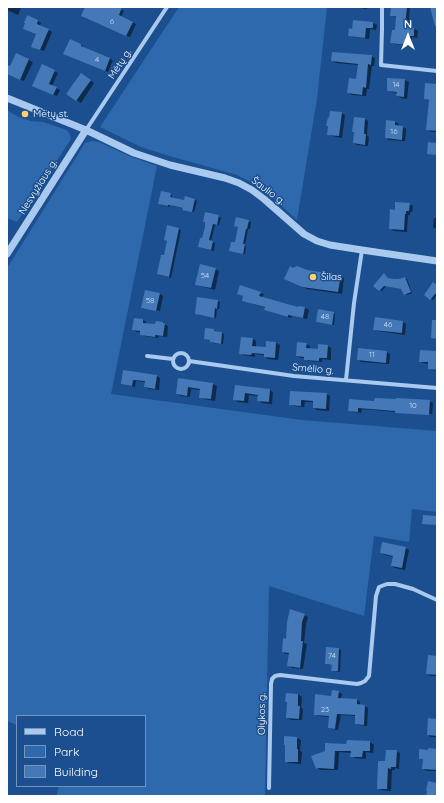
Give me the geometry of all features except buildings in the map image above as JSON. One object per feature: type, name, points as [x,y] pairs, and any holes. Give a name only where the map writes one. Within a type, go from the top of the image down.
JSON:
[{"type":"street","name":"Mėtų g.","points":[[86,130],[168,7]]},
{"type":"street","points":[[382,7],[381,65],[437,71]]},
{"type":"street","name":"Šaulio g.","points":[[7,98],[86,130],[150,159],[239,183],[252,190],[304,234],[317,241],[330,245],[437,261]]},
{"type":"street","name":"Nesvyžiaus g.","points":[[7,254],[86,130]]},
{"type":"street","points":[[346,380],[354,303],[362,250]]},
{"type":"street","points":[[178,353],[182,353],[188,357],[189,361],[186,367],[180,369],[174,366],[173,359],[178,353]]},
{"type":"street","points":[[147,356],[173,359]]},
{"type":"street","name":"Smėlio g.","points":[[189,361],[294,376],[437,388]]},
{"type":"street","name":"Olykos g.","points":[[269,788],[272,679],[275,676],[280,675],[357,684],[365,682],[369,676],[376,596],[379,587],[386,584],[395,584],[413,589],[437,600]]},
{"type":"green space","points":[[179,7],[327,7],[317,99],[297,220],[262,188],[237,175],[141,147],[100,127]]},
{"type":"green space","points":[[7,110],[18,117],[31,121],[43,122],[67,130],[71,139],[17,222],[7,218]]},
{"type":"green space","points":[[92,141],[99,142],[129,156],[157,166],[111,394],[302,420],[437,431],[437,512],[412,509],[409,542],[374,536],[364,616],[269,586],[265,796],[56,796],[59,787],[146,787],[146,715],[16,715],[16,725],[7,721],[7,268],[85,143]]},
{"type":"place","name":"Mėtų st.","points":[[25,114]]},
{"type":"place","name":"Šilas","points":[[313,277]]}]
